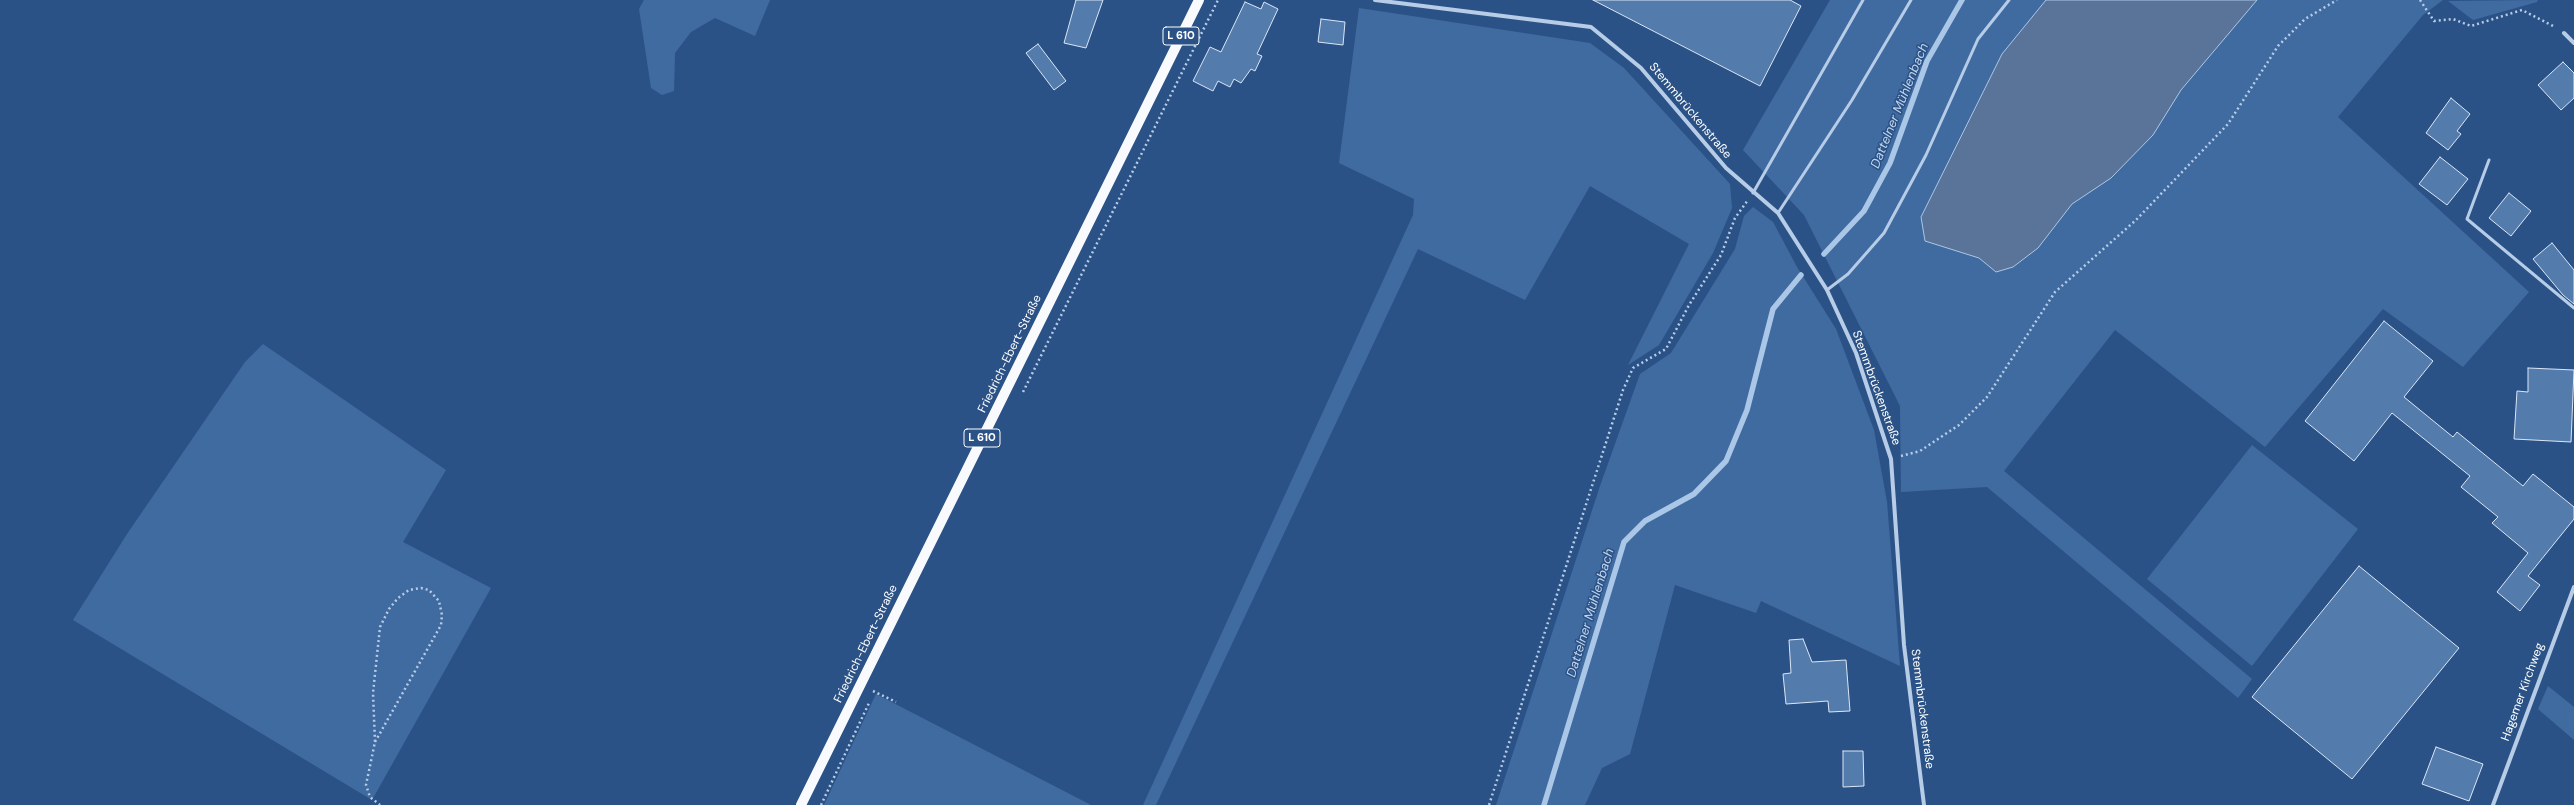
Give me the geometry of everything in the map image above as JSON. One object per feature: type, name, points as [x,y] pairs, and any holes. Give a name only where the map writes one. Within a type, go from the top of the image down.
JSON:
[{"type":"main road","name":"Friedrich-Ebert-Straße","points":[[801,805],[1199,0]]},
{"type":"street","name":"Stemmbrückenstraße","points":[[1375,0],[1591,27],[1641,68],[1726,168],[1753,193],[1778,213],[1827,290],[1856,353],[1891,459],[1904,645],[1924,805]]},
{"type":"street","points":[[2564,33],[2574,43]]},
{"type":"street","name":"Hagemer Kirchweg","points":[[2493,805],[2574,587]]},
{"type":"lane","points":[[1753,193],[1863,0]]},
{"type":"lane","points":[[1778,213],[1852,100],[1911,0]]},
{"type":"lane","points":[[1827,290],[1848,274],[1884,233],[1926,155],[1978,38],[2009,0]]},
{"type":"lane","points":[[2489,160],[2467,219],[2574,308]]},
{"type":"path","points":[[1020,398],[1218,0]]},
{"type":"path","points":[[1891,459],[1920,451],[1964,420],[1987,396],[2055,292],[2136,220],[2228,124],[2278,46],[2305,19],[2337,0]]},
{"type":"path","points":[[2420,0],[2434,21],[2452,19],[2471,26],[2522,10],[2564,33]]},
{"type":"path","points":[[1489,805],[1623,390],[1633,368],[1666,349],[1689,305],[1722,255],[1735,218],[1753,193]]},
{"type":"path","points":[[375,742],[441,625],[442,615],[439,601],[429,590],[421,588],[409,590],[398,598],[389,608],[380,627],[373,693],[375,742],[366,785],[370,797],[380,805]]},
{"type":"path","points":[[860,684],[896,702]]},
{"type":"path","points":[[821,805],[878,684]]},
{"type":"shaded area","points":[[644,0],[770,0],[755,36],[715,18],[691,32],[675,53],[674,91],[662,95],[651,88],[639,9]]},
{"type":"shaded area","points":[[1830,0],[2443,0],[2423,15],[2338,117],[2529,292],[2463,367],[2383,309],[2265,447],[2115,330],[2004,471],[2252,679],[2238,698],[1987,487],[1901,492],[1900,406],[1804,215],[1743,150]]},
{"type":"shaded area","points":[[2046,0],[2257,0],[2181,90],[2153,135],[2111,178],[2072,204],[2038,248],[2013,267],[1996,272],[1979,258],[1925,241],[1921,217],[2002,54]]},
{"type":"shaded area","points":[[2538,0],[2537,2],[2473,20],[2448,1]]},
{"type":"shaded area","points":[[1359,8],[1590,43],[1624,68],[1730,184],[1732,208],[1713,253],[1659,345],[1628,365],[1689,244],[1590,186],[1525,300],[1418,249],[1156,805],[1143,805],[1413,215],[1414,199],[1339,163]]},
{"type":"shaded area","points":[[1753,207],[1773,222],[1797,267],[1836,329],[1874,430],[1887,502],[1900,666],[1761,601],[1756,613],[1675,585],[1630,754],[1602,768],[1585,805],[1496,805],[1600,486],[1640,374],[1671,353],[1735,249],[1744,216]]},
{"type":"shaded area","points":[[263,344],[446,470],[403,542],[491,588],[372,800],[73,620],[127,534],[245,362]]},
{"type":"shaded area","points":[[2252,445],[2358,529],[2252,666],[2147,579]]},
{"type":"shaded area","points":[[2548,686],[2574,707],[2574,740],[2538,709]]},
{"type":"shaded area","points":[[876,694],[1091,805],[824,805]]},
{"type":"building","points":[[1076,0],[1103,0],[1086,48],[1064,43]]},
{"type":"building","points":[[1593,0],[1790,0],[1801,6],[1760,86]]},
{"type":"building","points":[[1245,2],[1261,9],[1264,2],[1278,9],[1257,54],[1262,56],[1255,71],[1251,69],[1241,83],[1234,79],[1230,87],[1218,81],[1213,91],[1193,81],[1210,47],[1221,52]]},
{"type":"building","points":[[1321,19],[1345,22],[1343,45],[1318,42]]},
{"type":"building","points":[[1038,44],[1066,81],[1054,90],[1026,53]]},
{"type":"building","points":[[2563,62],[2574,73],[2574,98],[2561,110],[2538,85]]},
{"type":"building","points":[[2451,98],[2470,114],[2457,131],[2461,134],[2448,150],[2426,133]]},
{"type":"building","points":[[2440,157],[2468,179],[2447,205],[2419,184]]},
{"type":"building","points":[[2509,193],[2531,211],[2511,236],[2489,218]]},
{"type":"building","points":[[2552,243],[2574,270],[2574,304],[2563,295],[2533,259]]},
{"type":"building","points":[[2384,321],[2433,361],[2404,397],[2453,437],[2457,432],[2523,486],[2533,474],[2574,507],[2574,519],[2528,576],[2540,585],[2520,611],[2497,592],[2528,553],[2492,523],[2498,517],[2461,487],[2470,476],[2392,413],[2354,461],[2305,421]]},
{"type":"building","points":[[2528,368],[2574,370],[2571,442],[2514,439],[2517,391],[2528,392]]},
{"type":"building","points":[[2359,566],[2459,648],[2352,779],[2252,697]]},
{"type":"building","points":[[1803,639],[1812,662],[1846,660],[1850,711],[1829,712],[1828,701],[1786,704],[1783,674],[1791,673],[1789,640]]},
{"type":"building","points":[[2436,747],[2483,764],[2469,801],[2422,784]]},
{"type":"building","points":[[1843,751],[1863,751],[1864,786],[1843,787]]},
{"type":"waterway","name":"Dattelner Mühlenbach","points":[[1824,254],[1864,211],[1890,163],[1927,61],[1962,0]]},
{"type":"waterway","name":"Dattelner Mühlenbach","points":[[1544,805],[1624,542],[1645,521],[1694,494],[1726,461],[1747,410],[1773,309],[1801,275]]}]
